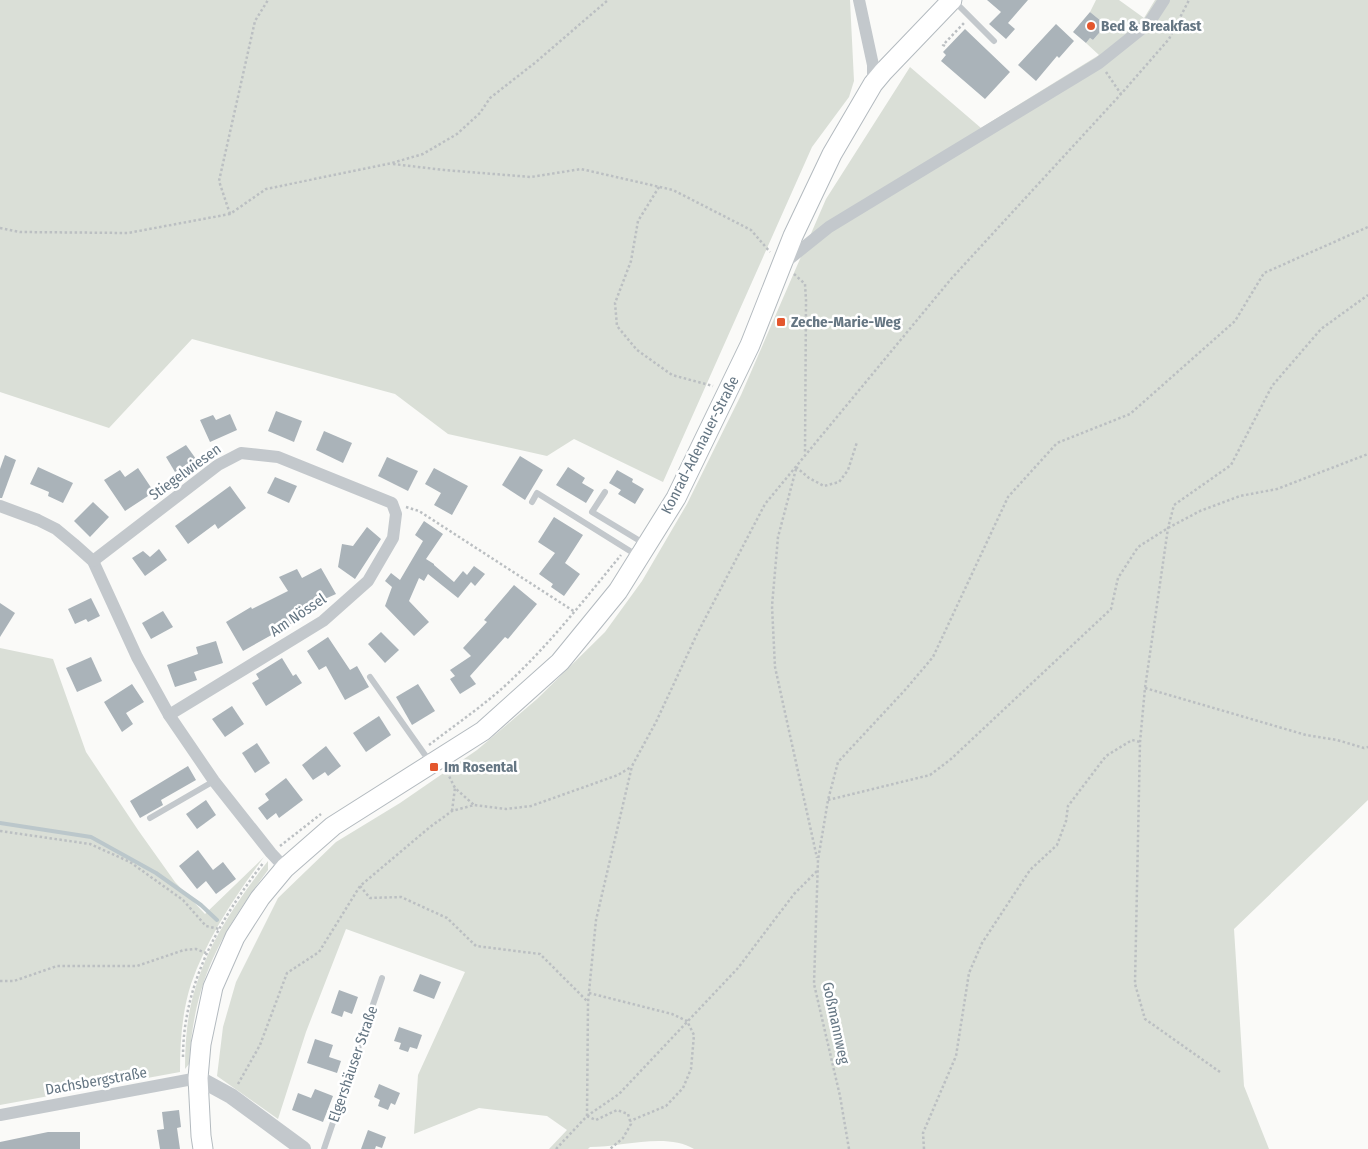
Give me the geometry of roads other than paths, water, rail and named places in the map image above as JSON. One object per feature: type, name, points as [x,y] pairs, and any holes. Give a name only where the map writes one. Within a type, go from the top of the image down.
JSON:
[{"type":"main road","name":"Konrad-Adenauer-Straße","points":[[203,1149],[198,1078],[200,1044],[212,987],[235,936],[260,898],[285,868],[333,826],[431,757],[483,731],[560,662],[618,591],[637,549],[676,498],[750,345],[776,260],[793,236],[832,154],[873,84],[953,0]]},
{"type":"street","points":[[859,0],[873,65],[873,84]]},
{"type":"street","points":[[776,260],[1099,63],[1149,23],[1164,0]]},
{"type":"street","name":"Stiegelwiesen","points":[[92,561],[218,465],[241,453],[278,457],[392,503]]},
{"type":"street","name":"Am Nössel","points":[[169,715],[323,621],[368,581],[393,538],[396,514],[392,503]]},
{"type":"street","points":[[0,506],[56,529],[92,561],[137,657],[169,715],[214,781],[285,868]]},
{"type":"street","points":[[198,1078],[231,1096],[303,1149]]},
{"type":"street","name":"Dachsbergstraße","points":[[0,1115],[198,1078]]},
{"type":"lane","points":[[953,0],[994,41]]},
{"type":"lane","points":[[605,492],[592,512],[637,549]]},
{"type":"lane","points":[[532,502],[538,493],[637,549]]},
{"type":"lane","points":[[370,677],[431,757]]},
{"type":"lane","points":[[150,818],[214,781]]},
{"type":"lane","name":"Elgershäuser Straße","points":[[324,1149],[382,978]]},
{"type":"waterway","points":[[0,823],[91,837],[156,873],[201,905],[217,920]]},
{"type":"place","name":"Bed & Breakfast","points":[[1091,26]]},
{"type":"place","name":"Zeche-Marie-Weg","points":[[781,322]]},
{"type":"place","name":"Im Rosental","points":[[434,767]]}]
